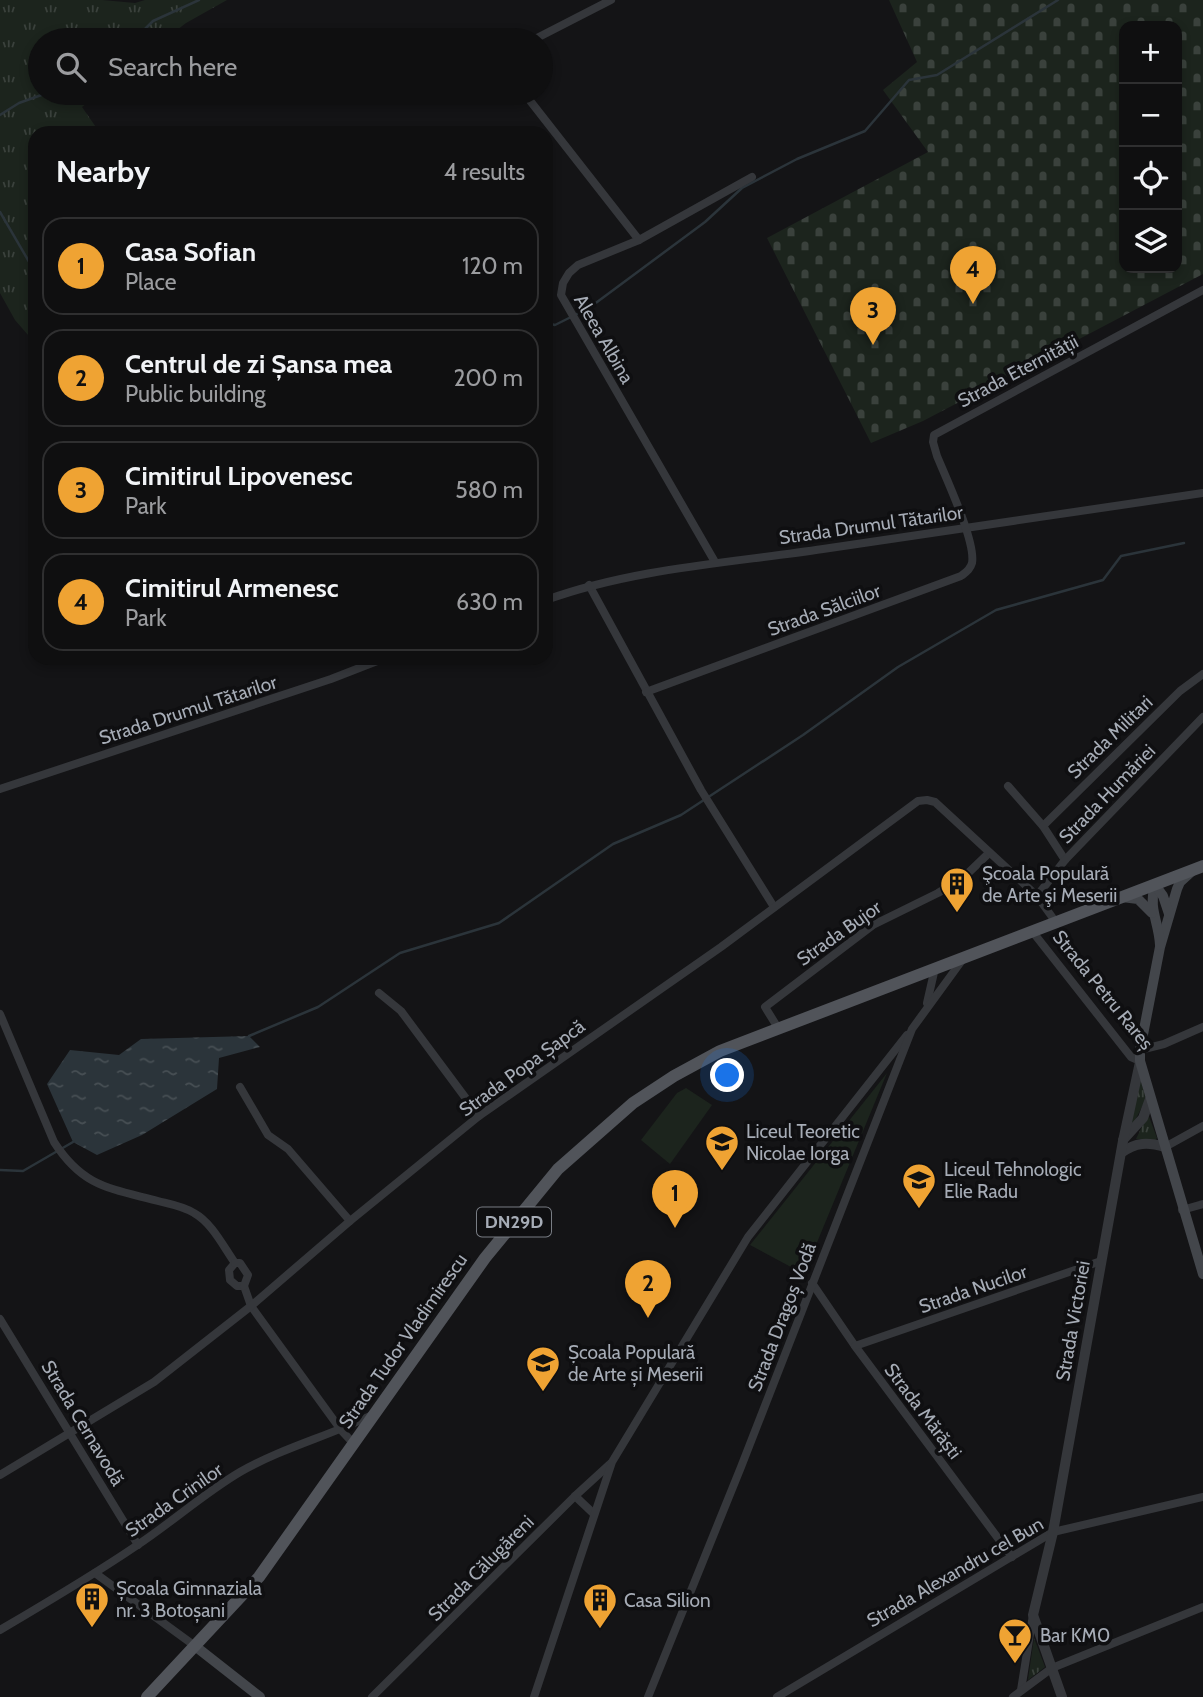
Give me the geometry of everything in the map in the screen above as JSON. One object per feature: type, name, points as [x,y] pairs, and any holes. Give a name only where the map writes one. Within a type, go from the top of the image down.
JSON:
[{"type":"main road","name":"DN29D","points":[[964,958],[1197,868]]},
{"type":"main road","name":"Strada Victoriei","points":[[1160,947],[1180,882],[1197,868]]},
{"type":"main road","name":"Strada Victoriei","points":[[1140,1055],[1160,947],[1160,931],[1152,913],[1155,885]]},
{"type":"main road","points":[[1155,885],[1163,896],[1169,914]]},
{"type":"main road","points":[[1119,897],[1138,899],[1152,913]]},
{"type":"main road","name":"Strada Tudor Vladimirescu","points":[[147,1697],[259,1577],[485,1258],[558,1169],[633,1103],[674,1076],[720,1051],[964,958]]},
{"type":"main road","name":"Strada Petru Rareș","points":[[1140,1055],[1150,1099],[1203,1274]]},
{"type":"main road","points":[[195,1646],[260,1697]]},
{"type":"street","points":[[553,30],[611,0]]},
{"type":"street","points":[[533,105],[550,126]]},
{"type":"street","points":[[553,130],[639,240]]},
{"type":"street","name":"Aleea Albina","points":[[715,562],[561,295],[563,283],[578,265],[639,240],[752,177]]},
{"type":"street","name":"Strada Eternității","points":[[964,527],[933,442],[934,435],[1203,290]]},
{"type":"street","name":"Strada Drumul Tătarilor","points":[[553,598],[589,585],[715,562],[822,550],[1203,493]]},
{"type":"street","name":"Strada Sălciilor","points":[[646,692],[953,580],[969,569],[972,562],[964,527]]},
{"type":"street","points":[[589,585],[701,790],[774,906]]},
{"type":"street","name":"Strada Drumul Tătarilor","points":[[0,789],[367,665]]},
{"type":"street","name":"Strada Militari","points":[[1042,826],[1180,691],[1203,674]]},
{"type":"street","name":"Strada Humăriei","points":[[1037,895],[1065,860],[1203,717]]},
{"type":"street","points":[[1008,786],[1042,826],[1065,860]]},
{"type":"street","name":"Strada Popa Șapcă","points":[[0,1475],[154,1382],[251,1306],[479,1116],[918,801],[935,802],[1037,895],[1055,921]]},
{"type":"street","name":"Strada Bujor","points":[[778,1028],[765,1007],[873,925],[964,877],[989,853]]},
{"type":"street","name":"Strada Petru Rareș","points":[[1032,931],[1131,1057],[1140,1055]]},
{"type":"street","name":"Strada Dragoș Vodă","points":[[648,1697],[912,1029],[964,958]]},
{"type":"street","points":[[926,1007],[935,968]]},
{"type":"street","points":[[379,993],[401,1011],[479,1116]]},
{"type":"street","points":[[0,1014],[54,1142],[66,1161],[90,1181],[195,1213],[209,1225],[234,1263]]},
{"type":"street","points":[[1140,1055],[1203,1027]]},
{"type":"street","points":[[534,1697],[612,1462],[748,1237],[912,1029]]},
{"type":"street","name":"Strada Victoriei","points":[[1033,1615],[1053,1532],[1140,1055]]},
{"type":"street","points":[[240,1087],[268,1135],[288,1149],[350,1222]]},
{"type":"street","points":[[1123,1141],[1137,1126],[1150,1099]]},
{"type":"street","points":[[1121,1153],[1136,1144],[1165,1147],[1203,1126]]},
{"type":"street","points":[[1182,1210],[1203,1204]]},
{"type":"street","name":"Strada Nucilor","points":[[855,1346],[1101,1261]]},
{"type":"street","points":[[234,1263],[229,1270],[230,1280],[237,1286],[244,1286]]},
{"type":"street","points":[[234,1263],[240,1263],[248,1275],[244,1286],[251,1306],[354,1444]]},
{"type":"street","name":"Strada Mărăști","points":[[812,1283],[855,1346],[1012,1557]]},
{"type":"street","name":"Strada Cernavodă","points":[[0,1319],[138,1545]]},
{"type":"street","name":"Strada Crinilor","points":[[0,1630],[138,1545],[239,1473],[302,1442],[341,1430],[374,1413]]},
{"type":"street","name":"Strada Călugăreni","points":[[372,1697],[612,1462]]},
{"type":"street","points":[[575,1496],[594,1514]]},
{"type":"street","name":"Strada Alexandru cel Bun","points":[[777,1697],[1053,1532],[1203,1497]]},
{"type":"street","points":[[95,1573],[195,1646]]},
{"type":"street","points":[[1013,1697],[1052,1668],[1203,1607]]},
{"type":"street","points":[[1033,1615],[1062,1697]]},
{"type":"street","points":[[1021,1690],[1033,1615]]},
{"type":"green space","points":[[0,0],[102,0],[135,3],[145,0],[227,0],[180,28],[28,28],[28,105],[84,105],[82,107],[95,126],[28,126],[28,335],[15,320],[0,293]]},
{"type":"green space","points":[[889,0],[1203,0],[1203,274],[923,421],[871,443],[767,238],[928,152],[883,90],[917,62]]},
{"type":"green space","points":[[887,1073],[804,1274],[750,1245],[762,1230]]},
{"type":"green space","points":[[1140,1078],[1146,1099],[1130,1130]]},
{"type":"green space","points":[[686,1088],[712,1105],[670,1164],[641,1140],[677,1093]]},
{"type":"green space","points":[[1148,1114],[1157,1138],[1136,1139]]},
{"type":"green space","points":[[1034,1638],[1045,1667],[1028,1680]]},
{"type":"water","points":[[249,1036],[260,1047],[219,1058],[217,1089],[142,1135],[97,1155],[73,1142],[47,1084],[70,1050],[119,1055],[141,1039]]},
{"type":"waterway","points":[[146,28],[153,21],[199,0]]},
{"type":"waterway","points":[[553,325],[589,308],[705,222],[742,188],[797,159],[865,131],[909,80],[937,75],[1058,0]]},
{"type":"waterway","points":[[0,115],[28,100]]},
{"type":"waterway","points":[[0,212],[28,260]]},
{"type":"waterway","points":[[249,1036],[318,1007],[400,953],[499,923],[613,844],[681,815],[803,735],[898,667],[996,610],[1103,580],[1121,556],[1184,543]]},
{"type":"waterway","points":[[0,1170],[23,1171],[73,1142]]},
{"type":"place","name":"Cimitirul Armenesc","points":[[973,304]]},
{"type":"place","name":"Cimitirul Lipovenesc","points":[[873,345]]},
{"type":"place","name":"Şcoala Populară de Arte şi Meserii","points":[[957,914]]},
{"type":"place","name":"Liceul Teoretic Nicolae Iorga","points":[[722,1172]]},
{"type":"place","name":"Liceul Tehnologic Elie Radu","points":[[919,1210]]},
{"type":"place","name":"Casa Sofian","points":[[675,1228]]},
{"type":"place","name":"Centrul de zi Șansa mea","points":[[648,1318]]},
{"type":"place","name":"Școala Populară de Arte și Meserii","points":[[543,1393]]},
{"type":"place","name":"Școala Gimnaziala nr. 3 Botoșani","points":[[92,1629]]},
{"type":"place","name":"Casa Silion","points":[[600,1630]]},
{"type":"place","name":"Bar KM0","points":[[1015,1665]]}]
